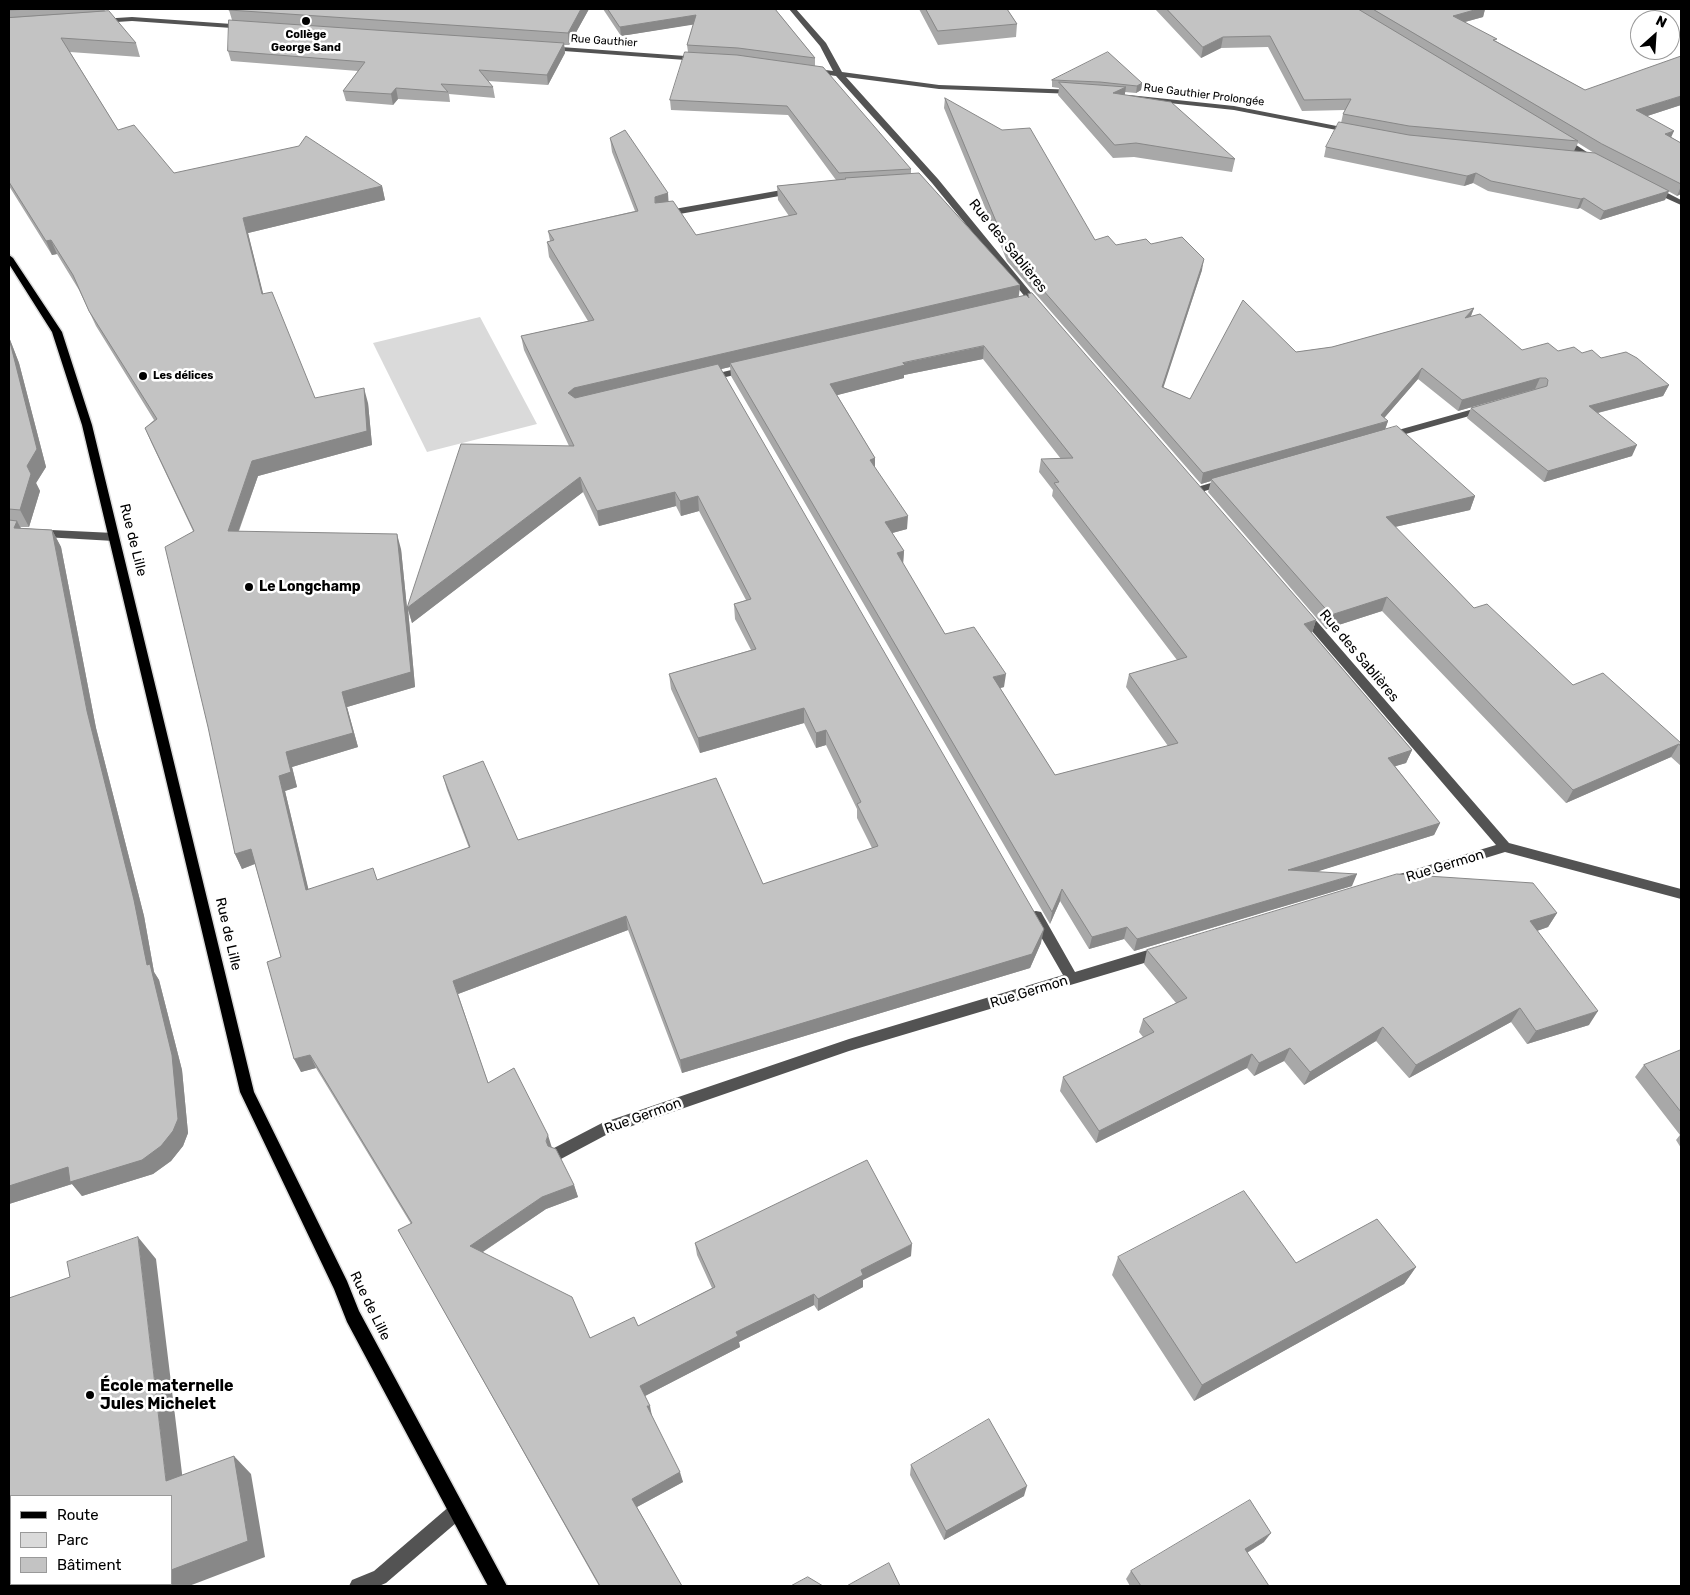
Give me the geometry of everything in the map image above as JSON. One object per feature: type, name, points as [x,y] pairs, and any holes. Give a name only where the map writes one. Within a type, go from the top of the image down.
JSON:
[{"type":"main road","name":"Rue de Lille","points":[[9,258],[57,332],[87,425],[247,1092],[354,1316],[498,1586]]},
{"type":"street","name":"Rue des Sablières","points":[[792,9],[822,45],[839,74],[1028,302],[1046,316]]},
{"type":"street","points":[[94,21],[132,18],[251,27]]},
{"type":"street","name":"Rue Gauthier","points":[[540,47],[708,59]]},
{"type":"street","points":[[803,69],[939,87],[1089,93]]},
{"type":"street","name":"Rue Gauthier Prolongée","points":[[1128,96],[1234,108],[1358,132]]},
{"type":"street","points":[[1550,132],[1603,164]]},
{"type":"street","points":[[1576,158],[1594,160]]},
{"type":"street","points":[[1646,185],[1681,203]]},
{"type":"street","points":[[660,214],[779,192],[798,191]]},
{"type":"street","points":[[696,381],[726,379],[762,366]]},
{"type":"street","points":[[1378,439],[1492,406]]},
{"type":"street","points":[[1198,490],[1236,479]]},
{"type":"street","points":[[9,531],[114,537]]},
{"type":"street","name":"Rue des Sablières","points":[[1295,604],[1505,847]]},
{"type":"street","points":[[1505,847],[1681,894]]},
{"type":"street","name":"Rue Germon","points":[[1383,884],[1505,847]]},
{"type":"street","points":[[1030,906],[1072,979]]},
{"type":"street","name":"Rue Germon","points":[[558,1153],[602,1130],[849,1045],[1175,947]]},
{"type":"street","points":[[358,1586],[380,1577],[457,1511]]},
{"type":"green space","points":[[480,317],[537,424],[427,452],[373,343]]},
{"type":"building","points":[[229,9],[581,9],[568,33]]},
{"type":"building","points":[[608,9],[775,9],[815,58],[738,48],[687,45],[696,15],[620,27]]},
{"type":"building","points":[[926,9],[1007,9],[1017,24],[938,31]]},
{"type":"building","points":[[1167,9],[1358,9],[1578,141],[1409,126],[1343,114],[1351,99],[1304,100],[1270,36],[1223,37],[1203,47]]},
{"type":"building","points":[[1373,9],[1478,9],[1453,16],[1585,90],[1670,60],[1680,60],[1681,56],[1681,96],[1636,110],[1674,131],[1665,134],[1681,143],[1681,184],[1602,144]]},
{"type":"building","points":[[109,11],[136,43],[61,38],[118,130],[134,125],[174,173],[299,146],[306,136],[382,186],[243,218],[262,294],[272,292],[315,398],[364,388],[367,431],[252,461],[228,531],[397,534],[411,672],[342,692],[353,733],[286,752],[291,772],[279,776],[306,890],[373,868],[377,880],[470,847],[443,776],[483,761],[518,840],[716,778],[763,884],[878,846],[857,804],[861,802],[826,730],[816,733],[804,708],[698,738],[669,674],[756,649],[734,604],[751,599],[698,496],[680,501],[675,492],[597,511],[580,477],[407,608],[461,444],[574,446],[521,336],[594,320],[547,242],[554,240],[548,231],[638,211],[610,138],[625,130],[668,193],[655,197],[655,203],[673,201],[696,235],[797,214],[777,186],[845,178],[919,173],[1020,285],[574,388],[568,393],[575,398],[718,364],[1044,929],[1032,954],[680,1060],[626,916],[453,981],[488,1083],[514,1068],[548,1135],[546,1141],[548,1146],[556,1149],[574,1185],[542,1197],[470,1246],[572,1297],[590,1338],[634,1317],[638,1326],[715,1287],[695,1243],[867,1160],[912,1244],[861,1270],[863,1275],[818,1299],[814,1294],[736,1332],[738,1336],[640,1386],[650,1406],[647,1406],[680,1472],[632,1499],[682,1586],[600,1586],[398,1230],[412,1223],[310,1055],[294,1059],[267,962],[281,957],[251,849],[235,854],[208,727],[165,547],[194,531],[145,428],[157,419],[89,311],[73,275],[51,240],[46,241],[9,182],[9,18]]},
{"type":"building","points":[[229,20],[564,43],[547,75],[479,70],[493,87],[441,84],[448,92],[396,88],[391,94],[343,91],[365,62],[228,51]]},
{"type":"building","points":[[685,52],[737,55],[823,67],[911,169],[839,173],[787,106],[670,100]]},
{"type":"building","points":[[1108,52],[1142,83],[1137,86],[1052,80]]},
{"type":"building","points":[[1059,82],[1126,87],[1113,93],[1171,102],[1235,159],[1136,143],[1115,145]]},
{"type":"building","points":[[945,98],[1002,130],[1030,128],[1095,240],[1108,236],[1116,245],[1146,239],[1151,244],[1182,237],[1204,259],[1162,387],[1190,399],[1243,300],[1296,352],[1332,347],[1474,308],[1465,318],[1480,314],[1522,350],[1548,343],[1558,351],[1574,347],[1582,353],[1592,350],[1601,358],[1626,352],[1637,358],[1669,385],[1589,406],[1637,445],[1548,471],[1471,408],[1547,386],[1548,380],[1546,378],[1540,378],[1462,400],[1422,368],[1381,415],[1388,421],[1203,473],[1008,250]]},
{"type":"building","points":[[1339,122],[1409,135],[1595,153],[1669,191],[1604,211],[1584,198],[1581,199],[1491,181],[1476,173],[1467,176],[1326,147]]},
{"type":"building","points":[[1032,293],[1316,620],[1304,624],[1412,750],[1388,758],[1440,823],[1288,870],[1357,874],[1137,939],[1127,927],[1092,937],[1062,889],[1052,912],[730,363],[1026,295],[1029,298],[1028,294]],"holes":[[[984,346],[1073,458],[1041,459],[1059,482],[1054,483],[1187,657],[1129,674],[1178,743],[1055,775],[993,677],[1006,674],[974,627],[945,634],[897,553],[904,551],[885,522],[908,516],[870,460],[875,458],[830,384],[905,365],[903,363]]]},
{"type":"building","points":[[9,340],[37,449],[27,466],[31,474],[20,510],[9,509]]},
{"type":"building","points":[[1397,426],[1475,496],[1386,517],[1474,608],[1487,604],[1573,685],[1603,673],[1681,743],[1681,747],[1679,744],[1573,790],[1387,597],[1331,615],[1211,479]]},
{"type":"building","points":[[9,520],[17,521],[14,528],[52,530],[87,711],[134,900],[147,965],[150,964],[172,1055],[178,1119],[173,1131],[161,1146],[142,1160],[70,1182],[68,1167],[9,1186]]},
{"type":"building","points":[[1397,874],[1533,883],[1557,913],[1530,921],[1598,1011],[1536,1031],[1520,1008],[1416,1065],[1383,1027],[1310,1072],[1290,1048],[1259,1063],[1252,1054],[1099,1131],[1063,1077],[1154,1032],[1143,1019],[1187,998],[1147,950]]},
{"type":"building","points":[[1681,1050],[1681,1112],[1644,1065]]},
{"type":"building","points":[[1244,1191],[1296,1263],[1377,1219],[1416,1267],[1202,1385],[1118,1257]]},
{"type":"building","name":"École maternelle Jules Michelet","points":[[138,1237],[166,1481],[234,1456],[248,1541],[172,1570],[172,1495],[10,1495],[10,1585],[132,1585],[9,1586],[9,1298],[70,1277],[67,1262]]},
{"type":"building","points":[[989,1419],[1027,1486],[946,1531],[911,1465]]},
{"type":"building","points":[[1250,1500],[1271,1533],[1245,1549],[1269,1586],[1141,1586],[1131,1571]]},
{"type":"building","points":[[889,1563],[900,1586],[847,1586]]},
{"type":"building","points":[[808,1577],[823,1586],[791,1586]]},
{"type":"place","name":"Collège George Sand","points":[[306,21]]},
{"type":"place","name":"Les délices","points":[[143,376]]},
{"type":"place","name":"Le Longchamp","points":[[249,587]]},
{"type":"place","name":"École maternelle Jules Michelet","points":[[90,1395]]}]
